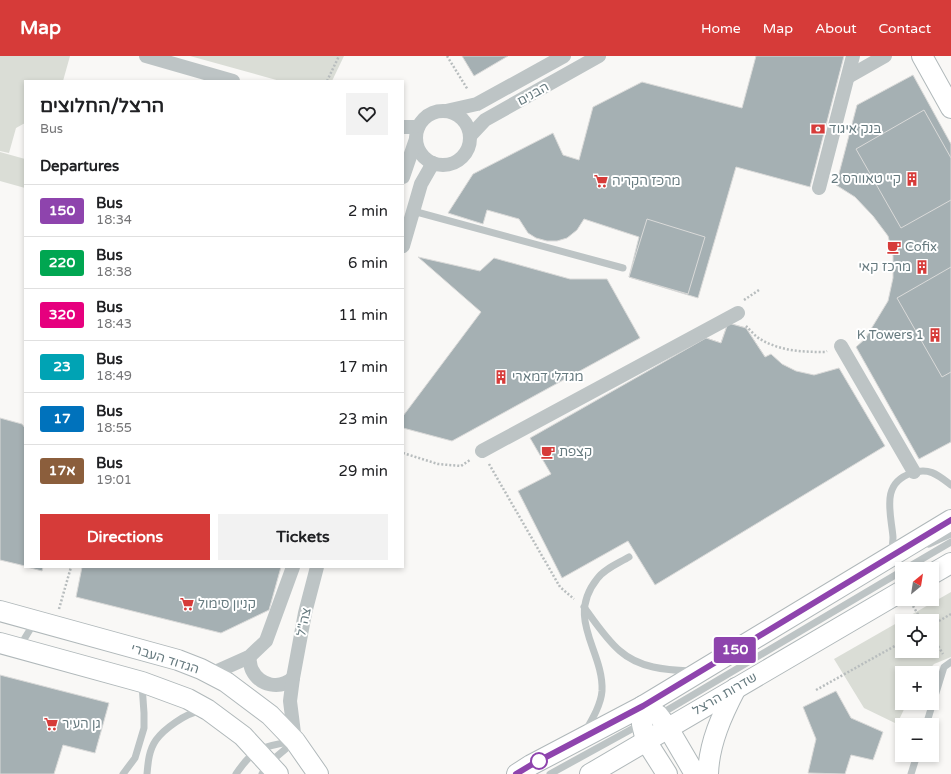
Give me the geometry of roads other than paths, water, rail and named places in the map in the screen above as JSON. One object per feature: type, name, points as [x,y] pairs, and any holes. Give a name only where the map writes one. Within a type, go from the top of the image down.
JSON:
[{"type":"main road","points":[[922,56],[951,108]]},
{"type":"main road","name":"שדרות הרצל","points":[[898,562],[951,520]]},
{"type":"main road","points":[[939,570],[951,563]]},
{"type":"main road","name":"שדרות הרצל","points":[[590,774],[651,723],[698,672],[860,574],[895,564]]},
{"type":"main road","name":"שדרות הרצל","points":[[516,774],[579,739],[651,723],[736,688],[895,604]]},
{"type":"main road","name":"הגדוד העברי","points":[[0,611],[178,660],[211,674],[226,682],[270,715],[295,741],[318,774]]},
{"type":"main road","points":[[9,646],[142,682],[188,699],[208,710],[243,736],[267,765]]},
{"type":"main road","points":[[708,774],[711,751],[723,712],[736,688]]},
{"type":"main road","points":[[651,723],[667,774]]},
{"type":"main road","points":[[651,723],[695,774]]},
{"type":"street","points":[[146,56],[230,80]]},
{"type":"street","name":"הבנים","points":[[445,111],[477,104],[564,56]]},
{"type":"street","name":"הבנים","points":[[470,136],[486,120],[599,56]]},
{"type":"street","points":[[819,188],[853,56]]},
{"type":"street","points":[[848,77],[886,56]]},
{"type":"street","points":[[404,174],[417,133],[426,117],[432,113],[445,111],[459,117],[468,129],[470,136],[469,144],[462,157],[448,165],[440,165],[426,159],[421,153],[417,146],[417,133]]},
{"type":"street","points":[[404,127],[417,133]]},
{"type":"street","points":[[404,242],[421,184],[433,163]]},
{"type":"street","points":[[482,451],[738,313]]},
{"type":"street","points":[[840,346],[914,472]]},
{"type":"street","name":"צה\"ל","points":[[211,674],[249,657],[266,642],[293,568]]},
{"type":"street","name":"צה\"ל","points":[[295,741],[290,701],[292,678],[305,613],[317,568]]},
{"type":"street","points":[[249,657],[252,669],[256,676],[265,682],[272,685],[281,686],[289,682],[292,678]]},
{"type":"lane","points":[[412,211],[623,268]]},
{"type":"lane","points":[[897,562],[889,506],[890,494],[898,481],[907,474],[929,471],[939,475],[951,485]]},
{"type":"lane","points":[[860,574],[951,534]]},
{"type":"lane","points":[[917,562],[951,542]]},
{"type":"lane","points":[[579,739],[596,711],[602,692],[599,667],[588,637],[584,607],[590,589],[597,578],[607,570],[629,557]]},
{"type":"lane","points":[[550,774],[651,723],[895,564]]},
{"type":"lane","points":[[584,607],[610,640],[625,655],[638,663],[651,667],[698,672]]},
{"type":"lane","points":[[9,646],[45,623]]},
{"type":"lane","points":[[928,718],[944,667],[950,663]]},
{"type":"lane","points":[[123,774],[135,758],[144,728],[142,682]]},
{"type":"lane","points":[[147,774],[148,758],[156,740],[172,725],[187,715],[197,711],[208,710]]},
{"type":"lane","points":[[267,765],[276,744],[295,741]]},
{"type":"lane","points":[[267,765],[295,741]]},
{"type":"lane","points":[[236,774],[246,759],[267,765]]},
{"type":"lane","points":[[911,774],[915,762]]},
{"type":"place","name":"בנק איגוד","points":[[818,129]]},
{"type":"place","name":"קיי טאוורס 2","points":[[912,179]]},
{"type":"place","name":"מרכז הקריה","points":[[601,181]]},
{"type":"place","name":"Cofix","points":[[894,247]]},
{"type":"place","name":"מרכז קאי","points":[[922,267]]},
{"type":"place","name":"K Towers 1","points":[[935,335]]},
{"type":"place","name":"מגדלי דמארי","points":[[501,377]]},
{"type":"place","name":"קצפת","points":[[548,452]]},
{"type":"place","name":"קניון סימול","points":[[187,604]]},
{"type":"place","name":"גן העיר","points":[[51,724]]}]
